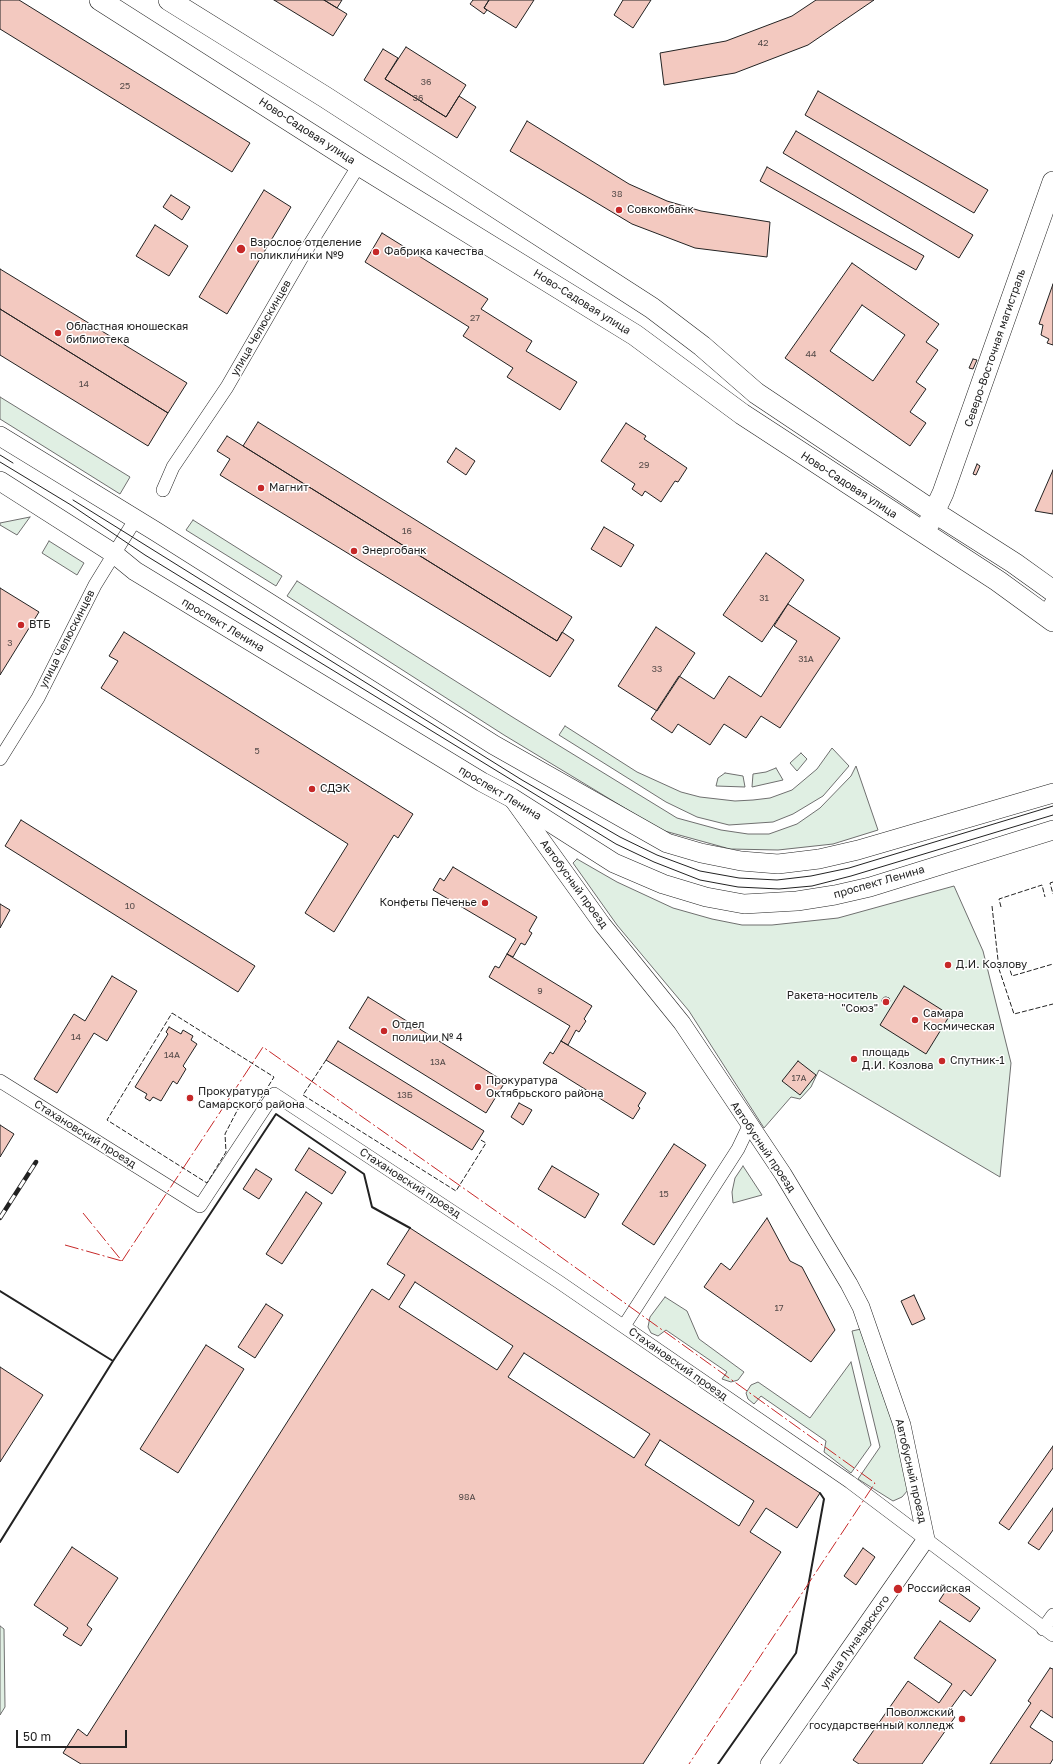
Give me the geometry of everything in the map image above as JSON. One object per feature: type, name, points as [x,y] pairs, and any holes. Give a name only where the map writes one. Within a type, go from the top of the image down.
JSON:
[{"type":"main road","name":"Ново-Садовая улица","points":[[100,0],[360,165],[635,335],[727,402],[825,469],[998,581],[1050,612]]},
{"type":"main road","points":[[168,0],[325,97],[652,308],[702,346],[756,393],[934,512],[1014,563],[1053,591]]},
{"type":"main road","name":"Северо-Восточная магистраль","points":[[924,533],[934,512],[987,370],[1053,182]]},
{"type":"main road","points":[[682,368],[694,358],[702,346]]},
{"type":"main road","points":[[0,436],[494,745],[667,843],[701,853],[741,861],[778,864],[819,859],[858,850],[1053,793]]},
{"type":"main road","name":"проспект Ленина","points":[[0,481],[113,553],[135,571],[482,782],[512,798],[614,863],[663,884],[706,897],[744,904],[797,901],[870,887],[1053,830]]},
{"type":"street","name":"улица Челюскинцев","points":[[163,490],[173,467],[227,387],[302,257],[360,165]]},
{"type":"street","name":"улица Челюскинцев","points":[[0,759],[38,698],[95,585],[113,553],[135,520]]},
{"type":"street","name":"Автобусный проезд","points":[[512,798],[602,924],[682,1023],[749,1126],[787,1181],[846,1278],[861,1307],[902,1425],[926,1539]]},
{"type":"street","name":"Стахановский проезд","points":[[0,1081],[200,1206],[274,1094],[468,1221],[624,1326],[850,1482]]},
{"type":"street","points":[[624,1326],[738,1149],[749,1126]]},
{"type":"street","name":"Автобусный проезд","points":[[850,1482],[1048,1632]]},
{"type":"street","name":"улица Луначарского","points":[[769,1764],[926,1539]]},
{"type":"street","points":[[1048,1632],[1053,1616]]},
{"type":"green space","points":[[0,397],[130,477],[120,494],[0,419]]},
{"type":"green space","points":[[30,517],[17,535],[0,525],[0,523]]},
{"type":"green space","points":[[193,520],[282,576],[276,586],[186,530]]},
{"type":"green space","points":[[49,541],[84,563],[77,575],[42,553]]},
{"type":"green space","points":[[297,581],[514,718],[677,818],[721,830],[748,834],[769,834],[797,824],[820,808],[851,776],[856,766],[878,830],[833,844],[778,850],[730,849],[661,830],[504,735],[287,596]]},
{"type":"green space","points":[[565,726],[637,772],[681,792],[700,797],[735,801],[753,800],[770,798],[792,790],[817,769],[832,748],[849,766],[823,796],[793,814],[773,822],[729,825],[697,817],[666,802],[559,735]]},
{"type":"green space","points":[[801,753],[807,759],[797,771],[790,763]]},
{"type":"green space","points":[[776,768],[783,780],[752,787],[753,774],[766,772]]},
{"type":"green space","points":[[725,773],[743,776],[745,787],[716,786],[718,778]]},
{"type":"green space","points":[[577,859],[617,882],[673,908],[712,919],[742,925],[772,925],[838,918],[954,886],[983,951],[1011,1063],[1000,1177],[819,1070],[811,1087],[800,1099],[791,1097],[764,1128],[689,1011],[617,925],[573,863]]},
{"type":"green space","points":[[743,1166],[762,1195],[733,1203],[732,1192],[735,1178]]},
{"type":"green space","points":[[665,1297],[687,1311],[699,1339],[744,1372],[738,1380],[731,1382],[722,1379],[727,1372],[666,1330],[658,1336],[651,1333],[648,1327],[650,1317]]},
{"type":"green space","points":[[861,1329],[870,1333],[910,1480],[908,1490],[902,1497],[893,1501],[858,1479],[880,1447],[852,1331]]},
{"type":"green space","points":[[851,1362],[871,1445],[851,1473],[824,1452],[826,1441],[761,1396],[754,1404],[748,1399],[746,1393],[751,1385],[758,1382],[810,1418]]},
{"type":"green space","points":[[0,1626],[4,1629],[5,1707],[0,1715]]},
{"type":"building","points":[[0,0],[19,0],[250,143],[232,172],[0,29]]},
{"type":"building","points":[[274,0],[324,0],[347,14],[333,36]]},
{"type":"building","points":[[324,0],[342,0],[337,8]]},
{"type":"building","points":[[473,0],[489,0],[484,8],[487,10],[484,14],[470,4]]},
{"type":"building","points":[[489,0],[534,0],[516,28],[484,8]]},
{"type":"building","points":[[623,0],[651,0],[633,28],[614,15]]},
{"type":"building","points":[[816,0],[874,0],[808,45],[735,73],[664,85],[660,53],[726,41],[792,16]]},
{"type":"building","points":[[406,47],[466,85],[446,117],[385,79]]},
{"type":"building","points":[[383,49],[398,58],[385,79],[446,117],[459,96],[476,107],[457,138],[364,80]]},
{"type":"building","points":[[818,91],[988,190],[974,213],[805,115]]},
{"type":"building","points":[[527,121],[629,184],[667,201],[701,211],[770,222],[767,257],[695,248],[632,224],[510,151]]},
{"type":"building","points":[[796,131],[973,235],[959,258],[783,153]]},
{"type":"building","points":[[767,167],[924,256],[916,270],[760,181]]},
{"type":"building","points":[[264,190],[291,207],[227,314],[199,297]]},
{"type":"building","points":[[171,195],[190,207],[182,220],[163,207]]},
{"type":"building","points":[[155,225],[188,246],[169,276],[136,256]]},
{"type":"building","points":[[382,233],[488,299],[481,309],[532,341],[526,351],[577,382],[560,410],[507,377],[513,368],[463,336],[469,327],[365,262]]},
{"type":"building","points":[[852,263],[939,324],[926,342],[938,350],[916,382],[926,389],[910,412],[926,423],[910,446],[785,358]],"holes":[[[862,305],[905,335],[873,381],[830,351]]]},
{"type":"building","points":[[0,269],[187,383],[168,413],[0,309]]},
{"type":"building","points":[[1053,284],[1053,345],[1047,343],[1049,339],[1041,335],[1043,325],[1039,324]]},
{"type":"building","points":[[0,309],[168,413],[148,446],[0,355]]},
{"type":"building","points":[[973,359],[977,360],[973,369],[969,368]]},
{"type":"building","points":[[258,422],[572,617],[557,641],[243,446]]},
{"type":"building","points":[[626,423],[646,436],[644,439],[687,468],[678,482],[675,481],[661,502],[645,491],[642,496],[632,489],[635,484],[601,461]]},
{"type":"building","points":[[227,436],[557,641],[562,632],[574,640],[550,677],[220,475],[230,459],[217,451]]},
{"type":"building","points":[[456,448],[475,461],[466,475],[447,462]]},
{"type":"building","points":[[977,464],[980,466],[976,475],[973,474]]},
{"type":"building","points":[[1053,470],[1053,514],[1035,511]]},
{"type":"building","points":[[604,527],[634,545],[621,567],[591,549]]},
{"type":"building","points":[[766,553],[804,580],[762,642],[723,615]]},
{"type":"building","points":[[0,588],[39,612],[0,675]]},
{"type":"building","points":[[788,604],[840,638],[780,728],[761,716],[746,738],[724,724],[710,745],[678,724],[672,733],[651,719],[679,676],[714,699],[729,676],[761,697],[797,641],[774,626]]},
{"type":"building","points":[[656,627],[695,653],[657,711],[618,686]]},
{"type":"building","points":[[124,632],[413,814],[398,838],[394,835],[334,932],[305,913],[348,844],[101,688],[118,661],[109,656]]},
{"type":"building","points":[[21,820],[255,966],[238,992],[5,846]]},
{"type":"building","points":[[453,867],[537,917],[529,931],[532,933],[525,945],[521,943],[513,957],[507,954],[516,939],[433,890],[440,878],[444,881]]},
{"type":"building","points":[[0,904],[10,910],[0,928]]},
{"type":"building","points":[[507,954],[592,1006],[584,1019],[586,1021],[579,1032],[576,1030],[568,1045],[561,1041],[570,1026],[489,977],[495,966],[499,968]]},
{"type":"building","points":[[112,976],[137,991],[107,1041],[94,1033],[57,1093],[34,1079],[74,1014],[85,1021]]},
{"type":"building","name":"Самара Космическая","points":[[904,986],[950,1015],[926,1054],[880,1025]]},
{"type":"building","points":[[368,997],[505,1082],[486,1113],[349,1028]]},
{"type":"building","points":[[886,997],[889,998],[889,1004],[886,1005],[883,1004],[882,1001],[883,998]]},
{"type":"building","points":[[169,1027],[181,1034],[183,1030],[193,1036],[191,1040],[197,1044],[183,1066],[186,1069],[177,1084],[173,1081],[161,1101],[153,1097],[150,1101],[145,1098],[147,1094],[135,1087],[168,1034],[166,1032]]},
{"type":"building","points":[[338,1041],[484,1131],[472,1150],[326,1060]]},
{"type":"building","points":[[561,1041],[646,1093],[638,1106],[640,1108],[633,1119],[543,1063],[550,1052],[553,1054]]},
{"type":"building","points":[[798,1061],[816,1075],[800,1095],[782,1081]]},
{"type":"building","points":[[519,1103],[532,1110],[523,1125],[511,1117]]},
{"type":"building","points":[[0,1125],[14,1134],[0,1157]]},
{"type":"building","points":[[674,1144],[706,1165],[654,1245],[622,1224]]},
{"type":"building","points":[[309,1148],[346,1172],[332,1194],[295,1170]]},
{"type":"building","points":[[552,1166],[599,1194],[585,1218],[538,1189]]},
{"type":"building","points":[[256,1169],[272,1179],[259,1199],[243,1189]]},
{"type":"building","points":[[306,1192],[322,1203],[282,1264],[266,1254]]},
{"type":"building","points":[[767,1218],[790,1261],[802,1267],[835,1330],[811,1362],[704,1287],[721,1263],[730,1270]]},
{"type":"building","points":[[410,1228],[820,1493],[797,1528],[766,1508],[750,1532],[781,1552],[643,1764],[81,1764],[63,1753],[78,1729],[87,1736],[372,1289],[389,1300],[405,1275],[387,1264]],"holes":[[[415,1282],[513,1346],[497,1370],[399,1307]],[[524,1353],[650,1434],[634,1458],[508,1377]],[[660,1440],[754,1501],[739,1526],[645,1465]]]},
{"type":"building","points":[[914,1295],[925,1319],[912,1325],[901,1301]]},
{"type":"building","points":[[266,1304],[283,1315],[255,1358],[238,1347]]},
{"type":"building","points":[[206,1345],[244,1369],[178,1473],[140,1449]]},
{"type":"building","points":[[0,1367],[43,1395],[0,1462]]},
{"type":"building","points":[[1053,1446],[1053,1468],[1009,1530],[999,1523]]},
{"type":"building","points":[[1053,1508],[1053,1530],[1039,1550],[1028,1543]]},
{"type":"building","points":[[72,1547],[118,1578],[87,1625],[92,1629],[81,1646],[63,1635],[68,1628],[34,1605]]},
{"type":"building","points":[[863,1548],[875,1557],[856,1585],[844,1576]]},
{"type":"building","points":[[949,1586],[980,1608],[970,1622],[939,1601]]},
{"type":"building","points":[[940,1621],[996,1660],[971,1696],[964,1690],[948,1712],[955,1717],[922,1764],[859,1764],[853,1760],[908,1681],[939,1703],[952,1684],[914,1658]]},
{"type":"building","points":[[1050,1668],[1053,1669],[1053,1718],[1041,1710],[1030,1727],[1053,1742],[1053,1759],[1050,1764],[990,1764],[1031,1703],[1028,1701]]},
{"type":"tram line","points":[[0,455],[13,463]]},
{"type":"tram line","points":[[0,462],[71,505],[145,555],[616,844],[654,862],[700,880],[738,887],[779,889],[812,886],[851,876],[1053,815]]},
{"type":"tram line","points":[[73,500],[522,780],[620,837],[657,855],[700,871],[739,878],[777,880],[811,876],[849,868],[1053,806]]},
{"type":"railway","points":[[0,1218],[36,1162]]},
{"type":"fence","points":[[1053,882],[1050,883],[1053,894]]},
{"type":"fence","points":[[1001,907],[999,899],[1042,885],[1045,897]]},
{"type":"fence","points":[[992,906],[999,969],[1014,1014],[1053,1004]]},
{"type":"fence","points":[[1008,964],[1012,976],[1053,964]]},
{"type":"fence","points":[[172,1013],[274,1077],[258,1103],[238,1109],[225,1134],[226,1152],[207,1183],[107,1120],[172,1013]]},
{"type":"fence","points":[[326,1060],[303,1095],[456,1191],[486,1143],[479,1139]]},
{"type":"wall","points":[[0,1542],[113,1361],[276,1114],[364,1174],[372,1207],[410,1228]]},
{"type":"wall","points":[[0,1291],[113,1361]]},
{"type":"wall","points":[[718,1764],[796,1653],[824,1499],[820,1493]]},
{"type":"power","points":[[122,1261],[263,1047],[540,1242],[875,1483],[689,1764]]},
{"type":"power","points":[[83,1213],[122,1261]]},
{"type":"power","points":[[65,1245],[122,1261]]},
{"type":"place","name":"Совкомбанк","points":[[619,210]]},
{"type":"place","name":"Взрослое отделение поликлиники №9","points":[[241,249]]},
{"type":"place","name":"Фабрика качества","points":[[376,252]]},
{"type":"place","name":"Областная юношеская библиотека","points":[[58,333]]},
{"type":"place","name":"Магнит","points":[[261,488]]},
{"type":"place","name":"Энергобанк","points":[[354,551]]},
{"type":"place","name":"ВТБ","points":[[21,625]]},
{"type":"place","name":"СДЭК","points":[[312,789]]},
{"type":"place","name":"Конфеты Печенье","points":[[485,903]]},
{"type":"place","name":"Д.И. Козлову","points":[[948,965]]},
{"type":"place","name":"Ракета-носитель \"Союз\"","points":[[886,1002]]},
{"type":"place","name":"Самара Космическая","points":[[915,1020]]},
{"type":"place","name":"Отдел полиции № 4","points":[[384,1031]]},
{"type":"place","name":"площадь Д.И. Козлова","points":[[854,1059]]},
{"type":"place","name":"Спутник-1","points":[[942,1061]]},
{"type":"place","name":"Прокуратура Октябрьского района","points":[[478,1087]]},
{"type":"place","name":"Прокуратура Самарского района","points":[[190,1098]]},
{"type":"place","name":"Российская","points":[[898,1589]]},
{"type":"place","name":"Поволжский государственный колледж","points":[[962,1719]]}]
